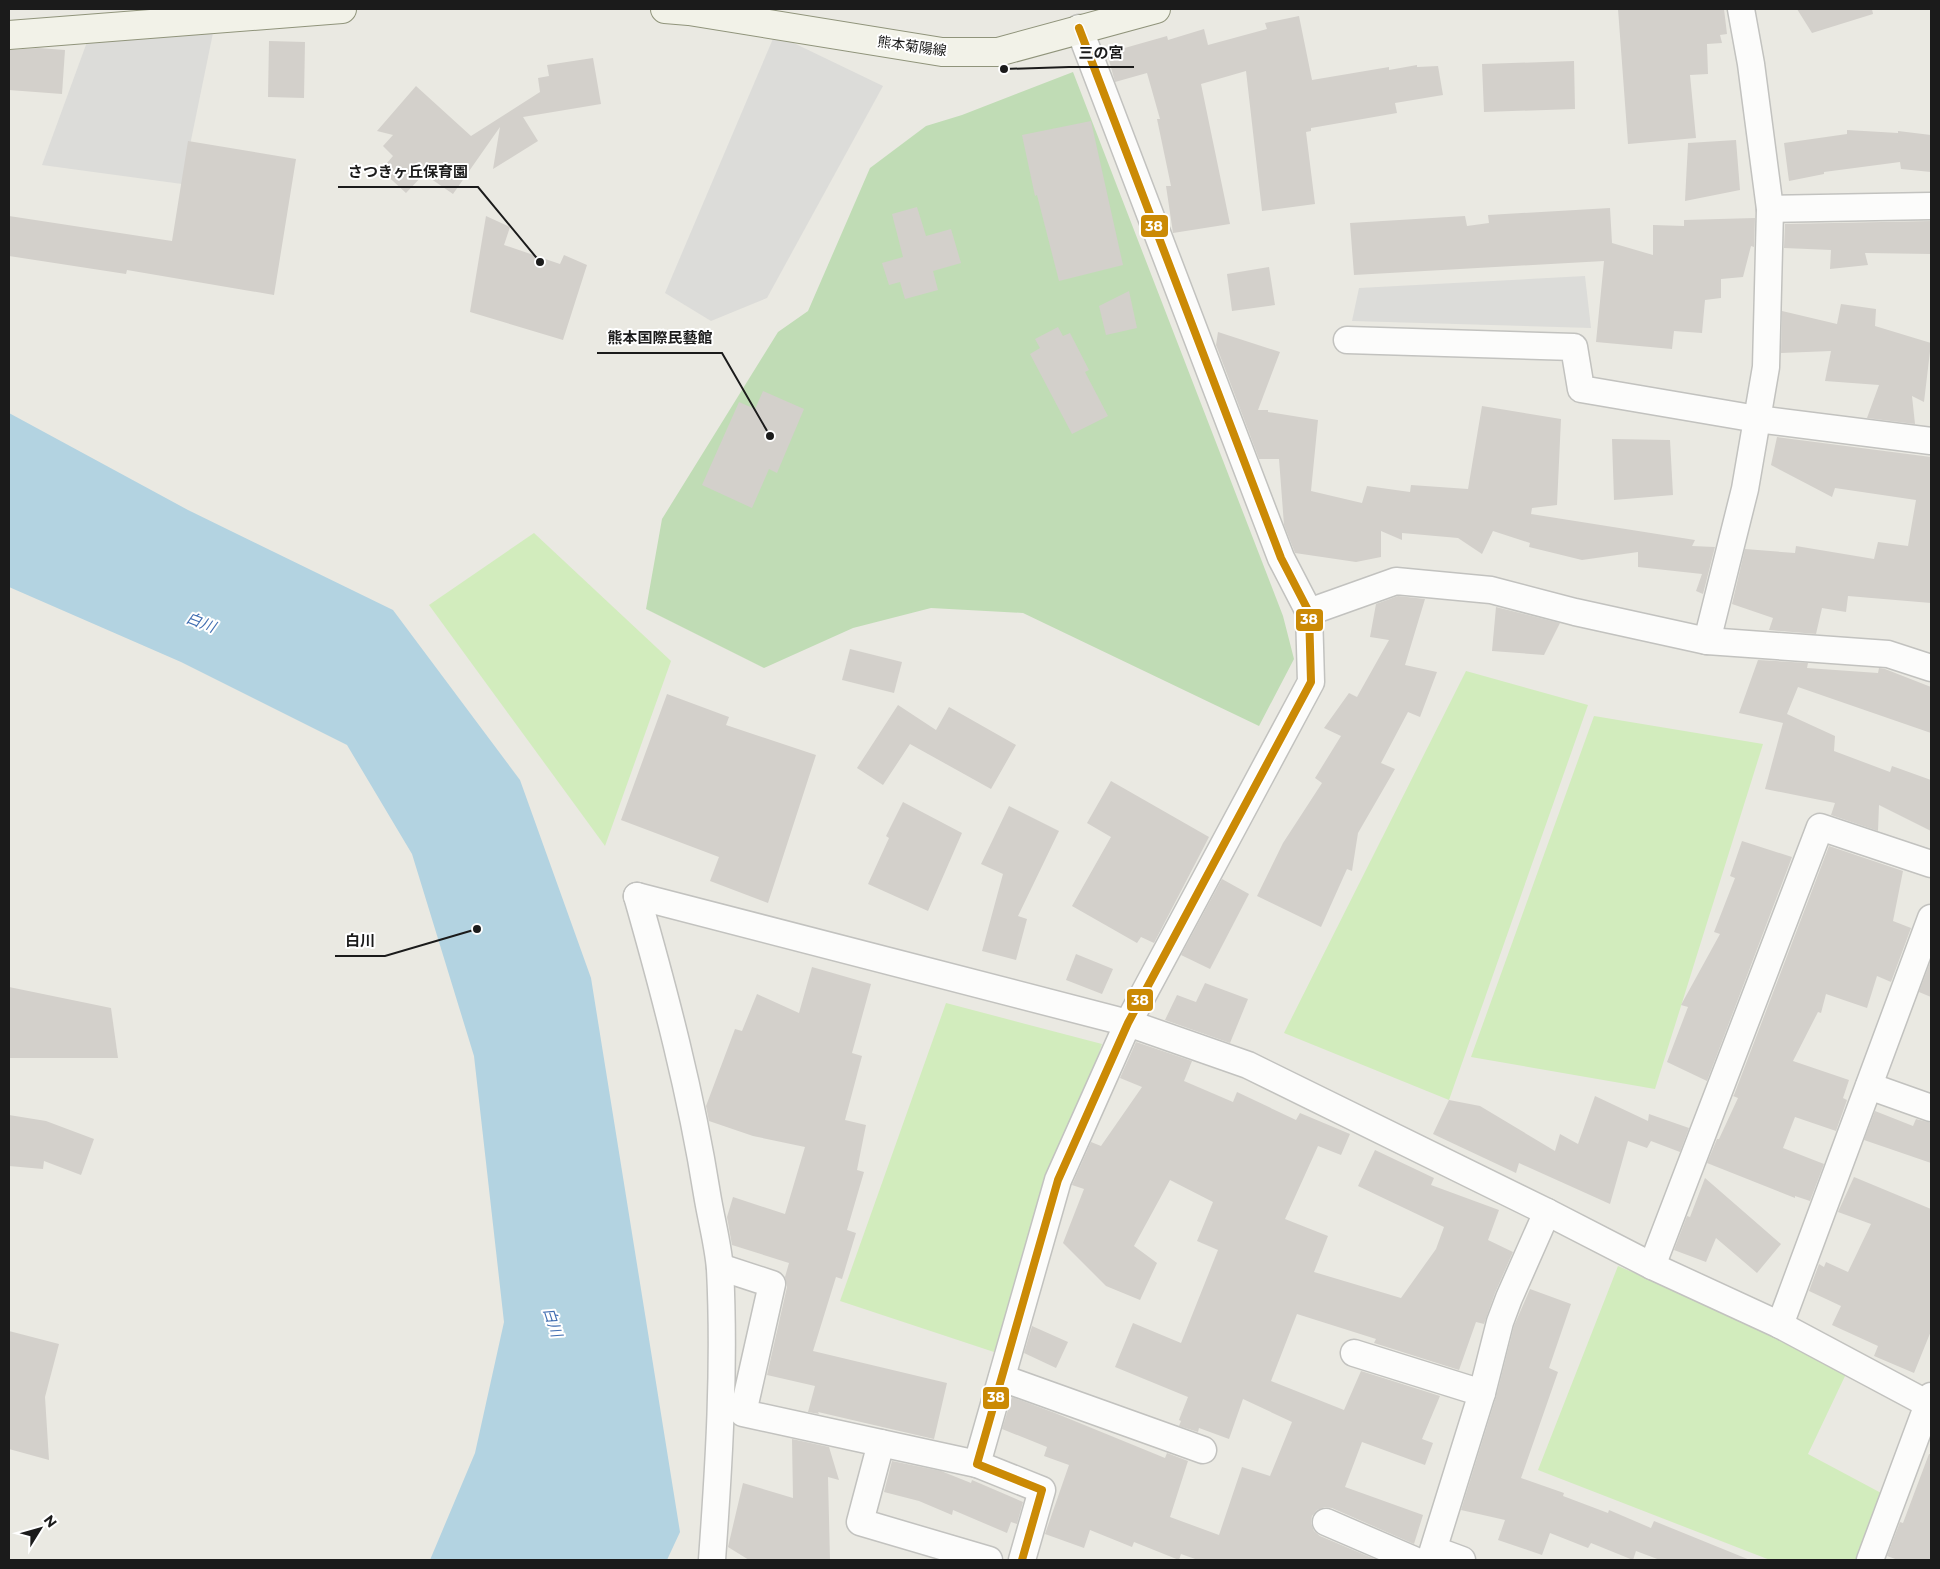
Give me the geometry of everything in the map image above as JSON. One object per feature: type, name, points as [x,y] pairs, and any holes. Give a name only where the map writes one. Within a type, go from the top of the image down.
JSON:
[{"type":"main road","points":[[9,35],[342,9]]},
{"type":"main road","name":"熊本菊陽線","points":[[665,9],[689,11],[942,52],[998,52],[1079,28],[1156,9]]},
{"type":"street","points":[[1707,641],[1745,488],[1766,367],[1770,209],[1751,64],[1741,9]]},
{"type":"street","points":[[976,1464],[1058,1180],[1128,1023],[1311,682],[1309,612],[1281,558],[1079,28]]},
{"type":"street","points":[[1770,209],[1931,206]]},
{"type":"street","points":[[1347,340],[1574,348],[1581,390],[1757,419],[1931,441]]},
{"type":"street","points":[[1309,612],[1396,580],[1491,590],[1575,612],[1707,641],[1888,654],[1931,668]]},
{"type":"street","points":[[1652,1266],[1820,827],[1931,864]]},
{"type":"street","points":[[712,1560],[720,1448],[720,1267],[701,1153],[680,1052],[637,896],[1128,1023],[1248,1066],[1547,1212],[1652,1266],[1780,1324],[1930,1400],[1923,1441],[1870,1560]]},
{"type":"street","points":[[1780,1324],[1931,918]]},
{"type":"street","points":[[1869,1086],[1931,1108]]},
{"type":"street","points":[[1426,1557],[1482,1393],[1506,1306],[1547,1212]]},
{"type":"street","points":[[720,1267],[772,1284],[743,1413],[976,1464],[1042,1490],[1022,1560]]},
{"type":"street","points":[[1354,1353],[1482,1393]]},
{"type":"street","points":[[1002,1378],[1203,1450]]},
{"type":"street","points":[[881,1443],[860,1522],[989,1560]]},
{"type":"street","points":[[1326,1522],[1426,1557],[1462,1560]]},
{"type":"green space","points":[[1073,72],[1283,616],[1294,659],[1259,726],[1023,613],[931,608],[853,628],[764,668],[646,609],[662,519],[778,332],[808,311],[870,168],[926,126],[962,115]]},
{"type":"green space","points":[[534,533],[671,661],[605,846],[429,605]]},
{"type":"green space","points":[[1466,671],[1588,705],[1449,1100],[1284,1033]]},
{"type":"green space","points":[[1594,716],[1763,744],[1655,1089],[1471,1057]]},
{"type":"green space","points":[[946,1003],[1102,1044],[994,1352],[840,1301]]},
{"type":"green space","points":[[1618,1266],[1736,1316],[1846,1374],[1808,1454],[1883,1494],[1856,1560],[1770,1560],[1538,1470]]},
{"type":"shaded area","points":[[213,33],[182,184],[42,165],[87,42]]},
{"type":"shaded area","points":[[775,34],[883,86],[767,298],[711,321],[665,293]]},
{"type":"shaded area","points":[[1585,276],[1591,328],[1352,321],[1359,288]]},
{"type":"water","points":[[9,413],[188,510],[393,610],[520,780],[591,978],[680,1532],[667,1560],[430,1560],[475,1453],[504,1322],[474,1056],[412,854],[347,745],[181,662],[9,587]]},
{"type":"building","points":[[1618,9],[1724,9],[1727,34],[1720,35],[1722,43],[1707,44],[1708,74],[1690,75],[1696,138],[1628,144]]},
{"type":"building","points":[[1797,9],[1872,9],[1873,14],[1812,33]]},
{"type":"building","points":[[1299,16],[1312,80],[1389,67],[1389,70],[1417,65],[1417,67],[1438,66],[1443,95],[1395,103],[1397,113],[1311,128],[1311,131],[1306,132],[1315,204],[1262,211],[1246,71],[1201,84],[1230,224],[1173,233],[1166,186],[1171,186],[1157,119],[1160,119],[1147,73],[1115,82],[1107,53],[1167,36],[1168,40],[1204,29],[1208,45],[1267,29],[1265,23]]},
{"type":"building","points":[[269,41],[305,42],[304,98],[268,97]]},
{"type":"building","points":[[39,48],[65,50],[62,94],[9,90],[9,50]]},
{"type":"building","points":[[593,58],[601,104],[523,117],[538,141],[493,169],[500,127],[453,194],[424,174],[406,193],[381,170],[393,156],[383,146],[393,135],[377,131],[416,86],[471,136],[540,92],[538,78],[549,76],[547,65]]},
{"type":"building","points":[[1574,61],[1575,109],[1484,112],[1482,64]]},
{"type":"building","points":[[1091,121],[1123,265],[1059,281],[1037,195],[1035,196],[1022,135]]},
{"type":"building","points":[[1847,130],[1898,133],[1898,131],[1931,135],[1931,172],[1901,169],[1900,162],[1824,172],[1824,174],[1789,181],[1784,143],[1847,134]]},
{"type":"building","points":[[1736,140],[1740,190],[1685,201],[1688,143]]},
{"type":"building","points":[[188,141],[296,159],[274,295],[127,270],[126,274],[9,256],[9,216],[172,241]]},
{"type":"building","points":[[917,207],[926,236],[951,229],[961,263],[933,271],[938,290],[905,299],[900,282],[889,285],[882,263],[903,257],[892,214]]},
{"type":"building","points":[[1610,208],[1612,243],[1653,255],[1653,225],[1684,226],[1684,220],[1755,218],[1754,247],[1751,246],[1743,277],[1721,279],[1721,298],[1705,300],[1702,333],[1674,331],[1672,349],[1596,342],[1604,261],[1354,275],[1350,223],[1465,216],[1467,226],[1489,223],[1488,215]]},
{"type":"building","points":[[486,216],[510,227],[504,245],[560,264],[564,255],[587,265],[563,340],[470,312]]},
{"type":"building","points":[[1931,221],[1931,254],[1865,253],[1868,265],[1830,269],[1831,250],[1784,248],[1785,224]]},
{"type":"building","points":[[1269,267],[1275,305],[1232,311],[1227,274]]},
{"type":"building","points":[[1129,291],[1137,328],[1106,335],[1099,306]]},
{"type":"building","points":[[1841,304],[1876,309],[1875,326],[1931,343],[1924,402],[1912,396],[1915,424],[1867,418],[1879,385],[1825,381],[1831,351],[1781,353],[1782,311],[1837,324]]},
{"type":"building","points":[[1058,327],[1063,336],[1070,333],[1089,370],[1085,372],[1108,416],[1072,434],[1030,354],[1040,348],[1035,339]]},
{"type":"building","points":[[1218,332],[1280,352],[1258,410],[1268,410],[1268,412],[1318,420],[1311,491],[1362,503],[1367,486],[1410,492],[1411,485],[1468,489],[1482,406],[1561,419],[1557,505],[1532,508],[1531,514],[1695,540],[1692,546],[1715,547],[1703,594],[1696,591],[1702,574],[1638,567],[1638,552],[1582,560],[1529,547],[1530,543],[1493,531],[1482,554],[1458,538],[1402,533],[1402,540],[1381,531],[1381,557],[1356,562],[1295,553],[1284,525],[1279,459],[1259,459],[1216,345]]},
{"type":"building","points":[[763,391],[804,409],[777,473],[769,469],[752,508],[702,485],[739,402],[755,409]]},
{"type":"building","points":[[1777,437],[1931,457],[1931,603],[1848,596],[1846,612],[1822,608],[1816,634],[1769,630],[1773,618],[1732,604],[1745,549],[1795,553],[1796,546],[1874,559],[1878,542],[1908,546],[1916,500],[1835,488],[1832,497],[1771,465]]},
{"type":"building","points":[[1612,439],[1670,440],[1673,495],[1614,500]]},
{"type":"building","points":[[1398,596],[1425,599],[1405,665],[1437,672],[1420,717],[1408,712],[1381,763],[1395,769],[1358,833],[1352,871],[1347,869],[1321,927],[1257,896],[1283,843],[1322,783],[1315,778],[1341,736],[1324,728],[1349,693],[1357,697],[1389,640],[1370,637],[1376,604]]},
{"type":"building","points":[[1496,607],[1560,623],[1544,655],[1492,651]]},
{"type":"building","points":[[850,649],[902,662],[894,693],[842,680]]},
{"type":"building","points":[[1758,660],[1808,663],[1807,668],[1878,673],[1879,668],[1931,687],[1931,733],[1798,687],[1787,714],[1835,736],[1834,751],[1890,772],[1892,766],[1931,780],[1931,831],[1879,805],[1878,831],[1831,815],[1835,803],[1765,789],[1783,723],[1739,713]]},
{"type":"building","points":[[667,694],[729,717],[726,725],[816,755],[768,903],[710,881],[719,857],[621,820]]},
{"type":"building","points":[[898,705],[936,730],[949,707],[1016,745],[991,789],[910,744],[883,785],[857,768]]},
{"type":"building","points":[[1111,781],[1209,837],[1154,943],[1141,937],[1137,943],[1072,906],[1111,837],[1087,823]]},
{"type":"building","points":[[903,802],[962,833],[928,911],[868,884],[889,838],[886,836]]},
{"type":"building","points":[[1009,806],[1059,831],[1018,916],[1027,919],[1016,960],[982,951],[1003,874],[981,864]]},
{"type":"building","points":[[1742,841],[1792,857],[1707,1081],[1667,1062],[1688,1007],[1681,1005],[1720,934],[1714,932],[1735,878],[1730,876]]},
{"type":"building","points":[[1829,846],[1903,871],[1893,921],[1911,928],[1891,982],[1877,976],[1867,1008],[1826,994],[1821,1013],[1818,1012],[1793,1061],[1849,1080],[1843,1098],[1847,1100],[1836,1131],[1795,1117],[1783,1148],[1824,1164],[1810,1201],[1795,1196],[1795,1198],[1707,1163],[1738,1098],[1733,1096]]},
{"type":"building","points":[[1222,879],[1249,894],[1210,969],[1181,955]]},
{"type":"building","points":[[1076,954],[1113,969],[1102,994],[1066,980]]},
{"type":"building","points":[[1931,960],[1931,997],[1919,992]]},
{"type":"building","points":[[812,967],[871,984],[852,1053],[862,1056],[845,1120],[866,1125],[857,1170],[864,1172],[847,1230],[856,1233],[842,1279],[836,1277],[813,1351],[947,1383],[934,1439],[818,1412],[819,1414],[808,1412],[815,1386],[767,1375],[787,1287],[785,1277],[789,1263],[732,1245],[727,1217],[733,1197],[785,1214],[805,1147],[753,1136],[709,1121],[706,1106],[735,1029],[742,1031],[757,994],[799,1013]]},
{"type":"building","points":[[1205,983],[1248,999],[1230,1043],[1165,1020],[1177,995],[1196,1002]]},
{"type":"building","points":[[9,987],[111,1008],[118,1058],[9,1058]]},
{"type":"building","points":[[1136,1042],[1192,1061],[1184,1081],[1233,1102],[1237,1092],[1296,1120],[1300,1113],[1350,1134],[1341,1155],[1318,1146],[1285,1219],[1328,1236],[1314,1272],[1401,1298],[1436,1249],[1444,1227],[1358,1186],[1375,1150],[1434,1178],[1431,1185],[1499,1210],[1488,1240],[1513,1252],[1484,1324],[1476,1322],[1459,1370],[1374,1343],[1376,1339],[1297,1314],[1271,1381],[1344,1410],[1361,1371],[1440,1396],[1422,1439],[1433,1443],[1425,1465],[1362,1442],[1345,1487],[1423,1515],[1414,1544],[1332,1508],[1325,1507],[1317,1510],[1312,1516],[1311,1523],[1314,1531],[1320,1536],[1377,1560],[1198,1560],[1181,1554],[1179,1560],[1134,1542],[1132,1547],[1090,1530],[1084,1548],[1045,1534],[1069,1465],[1044,1456],[1047,1447],[1002,1429],[1012,1397],[1165,1458],[1167,1453],[1188,1461],[1170,1517],[1219,1535],[1242,1467],[1270,1476],[1292,1422],[1243,1399],[1229,1439],[1199,1428],[1198,1432],[1179,1426],[1181,1421],[1179,1420],[1188,1397],[1115,1367],[1133,1323],[1181,1343],[1218,1250],[1197,1241],[1213,1202],[1170,1180],[1134,1246],[1157,1263],[1140,1300],[1106,1286],[1063,1243],[1084,1189],[1072,1185],[1091,1142],[1101,1146],[1142,1087],[1120,1078]]},
{"type":"building","points":[[1595,1096],[1648,1121],[1649,1114],[1689,1128],[1680,1152],[1651,1141],[1647,1148],[1628,1141],[1610,1204],[1519,1163],[1516,1173],[1433,1134],[1449,1100],[1480,1106],[1555,1151],[1560,1134],[1578,1144]]},
{"type":"building","points":[[1875,1111],[1913,1126],[1916,1119],[1931,1123],[1931,1163],[1864,1140]]},
{"type":"building","points":[[9,1115],[46,1121],[94,1139],[81,1175],[44,1161],[43,1169],[9,1166]]},
{"type":"building","points":[[1854,1177],[1931,1209],[1931,1331],[1914,1373],[1874,1356],[1878,1346],[1832,1325],[1841,1306],[1809,1291],[1819,1264],[1824,1267],[1826,1262],[1848,1272],[1871,1224],[1838,1212]]},
{"type":"building","points":[[1705,1178],[1781,1244],[1757,1273],[1716,1238],[1706,1262],[1674,1250],[1687,1216],[1690,1217]]},
{"type":"building","points":[[1530,1289],[1571,1304],[1549,1368],[1558,1372],[1521,1478],[1564,1493],[1563,1496],[1608,1513],[1609,1510],[1651,1528],[1654,1521],[1750,1560],[1660,1560],[1636,1551],[1633,1560],[1591,1543],[1588,1548],[1550,1533],[1542,1555],[1498,1540],[1505,1520],[1461,1510],[1496,1397],[1514,1326]]},
{"type":"building","points":[[1032,1326],[1068,1342],[1056,1368],[1024,1353]]},
{"type":"building","points":[[9,1331],[59,1344],[45,1397],[49,1460],[9,1449]]},
{"type":"building","points":[[792,1439],[829,1447],[839,1480],[828,1477],[830,1560],[749,1560],[728,1547],[743,1483],[793,1498]]},
{"type":"building","points":[[1929,1454],[1931,1454],[1931,1560],[1898,1560],[1887,1556],[1900,1522],[1903,1523]]},
{"type":"building","points":[[892,1461],[941,1471],[971,1483],[972,1480],[1023,1502],[1017,1524],[1011,1522],[1007,1533],[953,1510],[952,1515],[919,1501],[884,1492]]},
{"type":"transit line","name":"38","points":[[1022,1560],[1042,1490],[977,1464],[1058,1180],[1128,1023],[1311,682],[1309,612],[1281,558],[1079,28]]},
{"type":"place","name":"三の宮","points":[[1004,69]]},
{"type":"place","name":"さつきヶ丘保育園","points":[[540,262]]},
{"type":"place","name":"熊本国際民藝館","points":[[770,436]]},
{"type":"place","name":"白川","points":[[477,929]]}]
